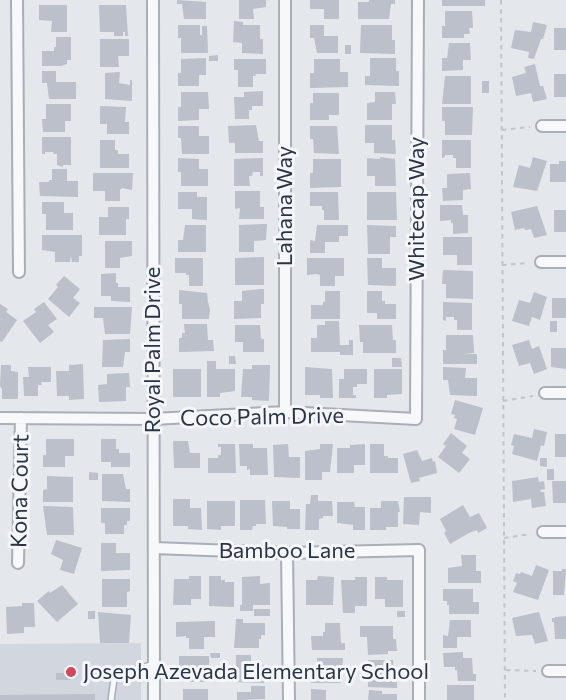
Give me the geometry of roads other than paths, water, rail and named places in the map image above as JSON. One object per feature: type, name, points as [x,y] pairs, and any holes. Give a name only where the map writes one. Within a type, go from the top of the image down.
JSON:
[{"type":"street","points":[[17,0],[19,272]]},
{"type":"street","name":"Royal Palm Drive","points":[[153,0],[154,700]]},
{"type":"street","name":"Lahana Way","points":[[285,0],[285,412]]},
{"type":"street","name":"Whitecap Way","points":[[417,419],[418,0]]},
{"type":"street","points":[[542,126],[566,126]]},
{"type":"street","points":[[541,262],[566,262]]},
{"type":"street","points":[[545,393],[566,393]]},
{"type":"street","name":"Coco Palm Drive","points":[[0,418],[153,419],[285,412],[417,419]]},
{"type":"street","name":"Kona Court","points":[[18,563],[21,418]]},
{"type":"street","points":[[543,532],[566,532]]},
{"type":"street","name":"Bamboo Lane","points":[[154,548],[287,553],[419,550],[419,700]]},
{"type":"street","points":[[287,553],[289,700]]},
{"type":"street","points":[[548,671],[566,670]]},
{"type":"lane","points":[[111,700],[114,680],[124,673],[154,664]]},
{"type":"place","name":"Joseph Azevada Elementary School","points":[[71,672]]}]
